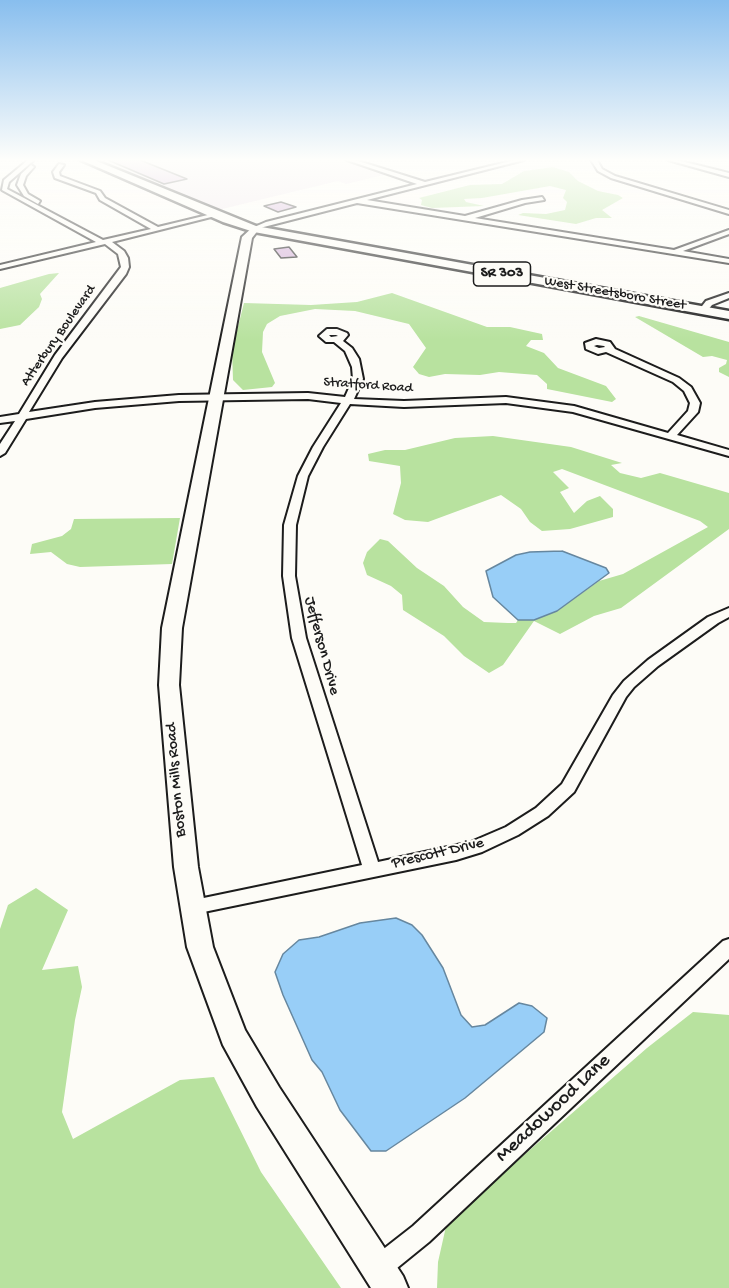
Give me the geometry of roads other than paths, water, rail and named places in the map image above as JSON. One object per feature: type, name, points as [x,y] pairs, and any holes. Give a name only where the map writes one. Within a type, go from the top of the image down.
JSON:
[{"type":"main road","name":"West Streetsboro Street","points":[[229,220],[254,230],[729,315]]},
{"type":"street","name":"Atterbury Boulevard","points":[[63,220],[107,241]]},
{"type":"street","name":"Atterbury Boulevard","points":[[0,453],[58,357],[125,267],[121,253],[107,241],[70,220]]},
{"type":"street","points":[[141,220],[157,229]]},
{"type":"street","points":[[0,267],[194,220]]},
{"type":"street","points":[[254,230],[280,220]]},
{"type":"street","points":[[472,220],[729,261]]},
{"type":"street","name":"Boston Mills Road","points":[[254,230],[247,237],[179,587],[170,649],[170,706],[186,867],[203,956],[233,1036],[268,1097],[391,1288]]},
{"type":"street","points":[[675,252],[729,232]]},
{"type":"street","points":[[703,310],[709,303],[729,295]]},
{"type":"street","name":"Jefferson Drive","points":[[337,340],[349,350],[357,367],[358,379],[349,400],[318,447],[298,491],[290,525],[289,576],[299,638],[372,869]]},
{"type":"street","points":[[609,350],[676,380],[688,389],[695,403],[693,411],[671,436]]},
{"type":"street","name":"Stratford Road","points":[[0,420],[106,404],[217,396],[308,396],[394,404],[489,399],[525,401],[574,409],[729,453]]},
{"type":"street","name":"Prescott Drive","points":[[194,907],[476,847],[512,831],[542,812],[574,779],[620,695],[629,684],[653,663],[713,620],[729,612]]},
{"type":"street","name":"Meadowood Lane","points":[[376,1265],[389,1260],[421,1234],[729,947]]},
{"type":"water","points":[[562,551],[606,568],[609,573],[557,611],[534,620],[518,620],[493,597],[486,571],[516,555]]},
{"type":"water","points":[[396,918],[412,925],[422,935],[443,968],[461,1015],[472,1027],[485,1025],[519,1003],[532,1006],[547,1018],[544,1032],[465,1098],[386,1151],[371,1151],[340,1110],[322,1072],[312,1060],[275,972],[283,954],[299,940],[319,937],[360,923]]}]
